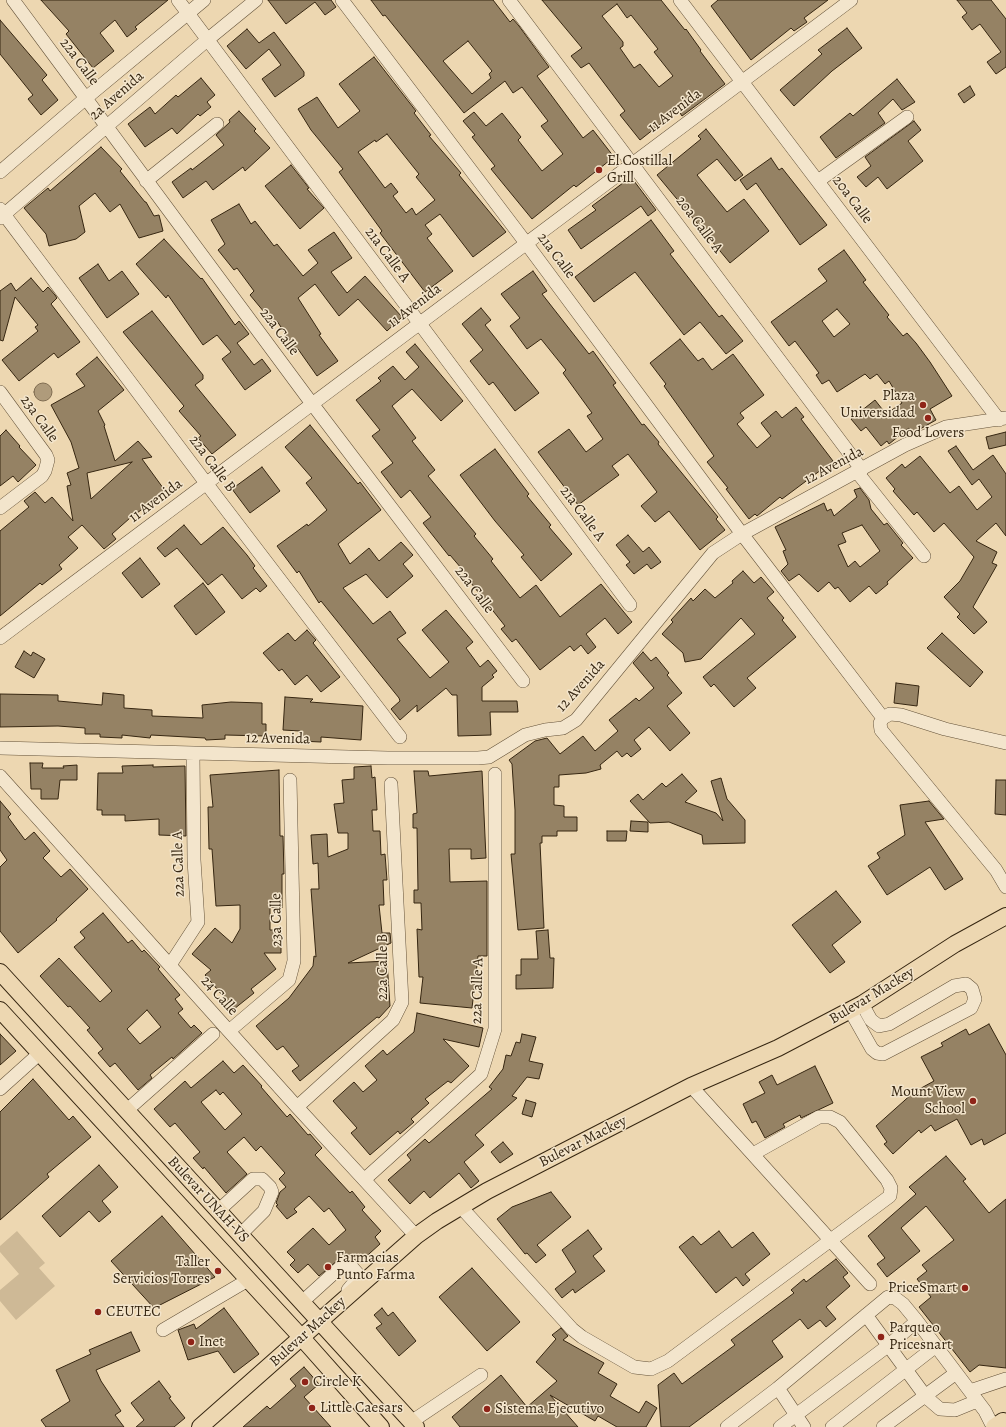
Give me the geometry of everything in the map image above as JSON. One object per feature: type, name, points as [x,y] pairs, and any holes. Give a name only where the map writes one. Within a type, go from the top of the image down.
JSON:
[{"type":"main road","name":"Bulevar Mackey","points":[[204,1426],[302,1338],[318,1320],[416,1236],[460,1206],[691,1086],[778,1048],[856,1007],[955,944],[1006,916]]},
{"type":"main road","name":"Bulevar UNAH-VS","points":[[0,972],[413,1424]]},
{"type":"main road","points":[[0,987],[23,998]]},
{"type":"main road","name":"Bulevar UNAH-VS","points":[[0,1010],[302,1338],[381,1427]]},
{"type":"street","name":"22a Calle","points":[[13,0],[312,404],[523,681]]},
{"type":"street","name":"21a Calle A","points":[[178,0],[418,324],[630,605]]},
{"type":"street","name":"2a Avenida","points":[[0,172],[204,0]]},
{"type":"street","name":"2a Avenida","points":[[1,214],[256,0]]},
{"type":"street","name":"21a Calle","points":[[342,0],[526,243],[742,534],[883,718]]},
{"type":"street","name":"20a Calle A","points":[[510,0],[924,556]]},
{"type":"street","name":"20a Calle","points":[[680,0],[1002,419]]},
{"type":"street","name":"11 Avenida","points":[[0,638],[851,0]]},
{"type":"street","points":[[818,181],[907,117]]},
{"type":"street","points":[[146,181],[217,124]]},
{"type":"street","name":"22a Calle B","points":[[1,214],[400,737]]},
{"type":"street","name":"23a Calle","points":[[0,392],[46,455],[47,467],[42,476],[0,508]]},
{"type":"street","name":"12 Avenida","points":[[1,749],[489,757],[525,735],[545,730],[563,728],[576,720],[713,553],[742,534],[860,471],[905,445],[946,427],[1002,419]]},
{"type":"street","points":[[1006,743],[945,729],[901,715],[890,714],[883,718],[880,723],[881,730],[996,870],[1006,887]]},
{"type":"street","name":"22a Calle A","points":[[170,965],[198,922],[194,860],[193,753]]},
{"type":"street","name":"22a Calle A","points":[[364,1180],[481,1074],[495,1029],[495,774]]},
{"type":"street","name":"24 Calle","points":[[0,776],[297,1107],[416,1236]]},
{"type":"street","name":"23a Calle","points":[[229,1031],[289,980],[294,961],[290,780]]},
{"type":"street","name":"22a Calle B","points":[[297,1107],[393,1020],[402,1002],[391,784]]},
{"type":"street","points":[[966,984],[972,989],[975,999],[971,1008],[882,1054],[877,1053],[872,1049],[856,1007],[879,1026],[889,1024],[954,986],[966,984]]},
{"type":"street","points":[[126,1111],[213,1034]]},
{"type":"street","points":[[0,1089],[40,1053]]},
{"type":"street","points":[[691,1086],[870,1284]]},
{"type":"street","points":[[460,1206],[572,1329],[634,1367],[651,1369],[668,1362],[890,1196],[891,1188],[887,1180],[840,1122],[830,1117],[819,1117],[753,1154]]},
{"type":"street","points":[[218,1211],[253,1179],[262,1179],[270,1187],[272,1192],[264,1211],[240,1235]]},
{"type":"street","points":[[302,1302],[345,1263],[350,1265],[357,1273],[357,1282],[318,1320]]},
{"type":"street","points":[[163,1330],[248,1280]]},
{"type":"street","points":[[727,1427],[778,1388],[888,1297],[895,1298],[903,1304],[985,1411],[1000,1424]]},
{"type":"street","points":[[866,1315],[926,1397],[940,1409],[955,1410],[974,1396],[1006,1379]]},
{"type":"street","points":[[780,1427],[889,1345],[917,1321]]},
{"type":"street","points":[[832,1427],[936,1346]]},
{"type":"street","points":[[883,1427],[926,1397],[956,1373]]},
{"type":"street","points":[[413,1424],[481,1375]]},
{"type":"street","points":[[778,1388],[804,1427]]},
{"type":"shaded area","points":[[43,383],[49,386],[52,392],[49,398],[43,401],[37,398],[34,392],[37,386]]},
{"type":"shaded area","points":[[17,1231],[45,1263],[39,1268],[55,1286],[16,1320],[0,1301],[0,1290],[19,1274],[0,1252],[0,1246]]},
{"type":"building","points":[[41,0],[168,0],[135,27],[137,29],[127,37],[115,20],[100,33],[114,51],[93,68],[66,34],[69,31]]},
{"type":"building","points":[[268,0],[331,0],[336,7],[325,15],[315,2],[286,24]]},
{"type":"building","points":[[371,0],[493,0],[510,22],[513,19],[519,26],[549,67],[537,76],[583,138],[593,130],[614,157],[576,187],[574,185],[532,219],[491,169],[495,166],[472,137],[475,135],[463,121],[474,112],[486,126],[502,113],[521,137],[518,140],[542,171],[563,154],[541,126],[548,121],[522,87],[513,93],[505,81],[464,113],[385,15],[383,16]],"holes":[[[468,41],[492,71],[489,74],[491,78],[472,94],[443,61]]]},
{"type":"building","points":[[542,0],[661,0],[685,30],[686,29],[701,50],[700,51],[725,84],[682,116],[678,110],[640,140],[620,115],[625,111],[589,63],[581,68],[571,56],[582,48]],"holes":[[[617,4],[627,18],[631,15],[658,49],[654,52],[673,76],[659,87],[640,64],[634,68],[620,48],[623,46],[623,42],[602,16]]]},
{"type":"building","points":[[718,0],[828,0],[804,18],[807,22],[794,31],[791,28],[751,60],[711,6]]},
{"type":"building","points":[[957,0],[991,0],[1006,19],[1006,67],[996,74],[987,62],[1001,52],[980,24],[972,30],[962,17],[967,13]]},
{"type":"building","points":[[0,20],[47,75],[42,80],[58,100],[41,115],[28,99],[33,95],[0,54]]},
{"type":"building","points":[[847,28],[862,48],[832,71],[794,106],[780,90],[822,54],[818,50]]},
{"type":"building","points":[[247,29],[259,43],[274,32],[304,72],[304,76],[275,97],[262,79],[281,65],[269,49],[246,69],[227,46]]},
{"type":"building","points":[[374,57],[416,111],[414,113],[431,135],[429,136],[461,173],[459,175],[506,232],[473,257],[440,214],[425,225],[432,234],[427,238],[453,271],[425,292],[380,233],[382,231],[339,172],[343,169],[311,130],[298,109],[317,97],[338,128],[360,111],[339,84]],"holes":[[[387,134],[419,174],[416,177],[435,200],[416,215],[412,208],[406,213],[393,196],[398,192],[391,183],[385,188],[358,152],[375,140],[376,142]]]},
{"type":"building","points":[[201,78],[215,95],[207,102],[211,107],[200,116],[198,114],[177,134],[172,128],[145,147],[128,124],[150,107],[155,114],[176,95],[178,97]]},
{"type":"building","points":[[897,79],[915,102],[902,110],[893,99],[878,113],[885,123],[836,158],[820,137],[850,113],[853,116]]},
{"type":"building","points":[[970,86],[975,95],[964,103],[958,94]]},
{"type":"building","points":[[239,111],[256,129],[254,131],[270,148],[245,171],[243,167],[213,190],[206,181],[183,198],[172,182],[191,168],[192,170],[224,145],[216,135]]},
{"type":"building","points":[[914,121],[921,130],[908,141],[923,161],[887,189],[878,177],[866,187],[857,177],[871,166],[865,157]]},
{"type":"building","points":[[706,129],[743,175],[735,181],[717,159],[697,175],[727,212],[744,199],[769,231],[730,263],[657,175],[701,139],[698,136]]},
{"type":"building","points":[[101,147],[122,169],[120,171],[146,202],[154,216],[159,215],[163,231],[139,238],[120,204],[110,212],[95,193],[79,206],[85,232],[76,239],[49,246],[46,234],[24,208],[48,188],[50,191]]},
{"type":"building","points":[[771,158],[779,170],[782,168],[827,225],[800,245],[756,183],[747,190],[740,180]]},
{"type":"building","points":[[291,165],[309,188],[307,189],[324,208],[300,229],[265,186]]},
{"type":"building","points":[[631,177],[656,210],[648,216],[641,206],[581,249],[568,230],[596,210],[592,206]]},
{"type":"building","points":[[239,204],[251,224],[255,221],[274,246],[277,244],[303,276],[318,263],[308,250],[334,232],[352,258],[331,272],[347,293],[365,276],[402,317],[387,331],[358,299],[339,316],[315,284],[298,298],[321,334],[319,335],[338,361],[317,376],[298,349],[296,350],[277,321],[274,324],[250,295],[254,291],[237,268],[234,270],[218,250],[225,244],[211,220]]},
{"type":"building","points":[[651,220],[674,251],[670,254],[719,317],[722,315],[743,341],[726,354],[700,322],[684,335],[635,272],[594,302],[575,277]]},
{"type":"building","points":[[164,239],[201,279],[202,278],[235,325],[239,321],[249,334],[237,343],[254,365],[262,359],[271,371],[245,390],[222,359],[231,352],[217,335],[203,345],[168,295],[166,298],[136,264]]},
{"type":"building","points":[[844,250],[866,280],[863,282],[889,315],[887,317],[903,336],[907,333],[916,343],[952,396],[930,409],[936,420],[913,433],[909,428],[889,444],[887,441],[881,446],[866,427],[861,431],[851,419],[875,400],[886,414],[902,403],[889,381],[885,384],[877,374],[870,379],[865,374],[837,392],[829,380],[822,384],[816,375],[819,373],[795,341],[789,346],[771,322],[827,281],[818,269]],"holes":[[[837,309],[850,324],[834,337],[822,321]]]},
{"type":"building","points":[[98,264],[109,281],[122,271],[139,294],[107,318],[79,278]]},
{"type":"building","points":[[533,271],[547,291],[542,294],[589,354],[593,351],[616,383],[613,385],[642,425],[644,424],[659,442],[658,444],[718,517],[716,519],[725,530],[700,550],[669,511],[655,522],[641,506],[657,492],[628,454],[612,466],[619,475],[578,505],[538,452],[569,429],[586,452],[603,439],[587,416],[592,413],[563,373],[566,370],[541,339],[527,349],[510,326],[520,318],[501,294]]},
{"type":"building","points":[[31,278],[43,292],[48,287],[55,295],[57,298],[51,304],[80,342],[58,358],[54,353],[19,381],[2,360],[38,331],[35,327],[38,325],[15,297],[3,341],[0,340],[0,291],[11,283],[16,291]]},
{"type":"building","points":[[481,308],[491,320],[485,325],[539,393],[515,411],[493,382],[489,385],[470,361],[483,350],[462,324]]},
{"type":"building","points":[[152,311],[203,375],[203,379],[195,385],[236,435],[212,454],[198,438],[201,436],[179,411],[184,406],[123,332]]},
{"type":"building","points":[[680,339],[698,361],[703,358],[712,370],[733,354],[764,395],[740,413],[744,418],[737,424],[757,448],[771,436],[761,423],[776,411],[782,418],[796,407],[804,417],[801,419],[833,461],[782,499],[780,497],[757,516],[755,514],[749,519],[726,489],[728,488],[707,462],[714,456],[664,386],[666,384],[650,363]]},
{"type":"building","points":[[415,344],[463,401],[441,421],[412,389],[392,406],[416,438],[412,441],[435,470],[428,476],[476,534],[474,536],[493,559],[491,561],[520,598],[536,585],[560,617],[601,584],[632,622],[618,634],[605,618],[586,634],[596,647],[588,654],[581,645],[574,651],[570,646],[540,670],[516,639],[512,642],[501,629],[505,626],[471,583],[473,582],[450,555],[449,556],[423,523],[431,517],[410,490],[401,498],[381,472],[393,463],[372,436],[380,430],[356,400],[381,381],[378,378],[393,366],[405,380],[419,367],[406,352]]},
{"type":"building","points":[[97,357],[124,390],[98,411],[105,425],[104,426],[115,461],[138,441],[152,457],[142,459],[166,492],[130,518],[112,534],[116,539],[104,549],[82,525],[68,537],[78,548],[59,565],[62,569],[42,585],[40,583],[0,616],[0,531],[29,507],[24,501],[35,492],[45,503],[52,497],[73,521],[67,486],[71,485],[67,473],[79,468],[71,442],[51,405],[85,386],[76,374]],"holes":[[[132,462],[91,499],[87,473]]]},
{"type":"building","points":[[310,425],[358,484],[360,482],[381,510],[338,544],[350,564],[369,548],[379,561],[401,542],[413,555],[403,564],[413,576],[387,598],[366,574],[343,588],[373,624],[390,611],[406,633],[397,639],[430,678],[449,662],[422,630],[446,610],[473,642],[466,648],[480,667],[488,660],[497,671],[492,675],[494,677],[482,687],[482,701],[517,701],[518,712],[490,712],[491,735],[458,736],[457,695],[452,695],[446,688],[417,712],[417,705],[400,720],[391,709],[400,701],[399,698],[321,601],[319,603],[299,571],[297,573],[277,546],[307,524],[308,526],[327,510],[306,483],[312,478],[285,447]]},
{"type":"building","points":[[6,430],[36,465],[18,482],[13,476],[0,486],[0,436]]},
{"type":"building","points":[[1006,432],[1006,445],[989,449],[986,437]]},
{"type":"building","points":[[956,446],[973,470],[993,455],[1006,474],[1006,536],[996,523],[976,541],[997,552],[992,563],[997,565],[973,607],[987,622],[974,634],[957,617],[960,614],[944,597],[960,581],[974,557],[944,523],[934,532],[917,512],[914,515],[893,491],[895,489],[886,478],[902,464],[905,468],[920,456],[950,493],[959,486],[977,510],[992,497],[979,479],[972,485],[948,451]]},
{"type":"building","points":[[495,449],[529,494],[527,496],[551,525],[549,527],[572,554],[541,581],[521,557],[524,555],[495,521],[460,475]]},
{"type":"building","points":[[262,467],[280,491],[250,513],[232,489]]},
{"type":"building","points":[[860,488],[869,500],[871,509],[884,525],[887,523],[903,543],[901,545],[913,558],[887,582],[888,584],[876,594],[869,586],[850,602],[838,587],[835,589],[829,582],[818,592],[799,574],[789,581],[781,571],[788,564],[783,551],[786,550],[775,527],[824,503],[827,511],[831,509],[834,516],[857,497],[854,490]],"holes":[[[862,525],[880,551],[860,567],[855,561],[848,567],[838,545],[846,542],[842,533]]]},
{"type":"building","points":[[184,525],[201,545],[223,527],[247,555],[255,566],[253,568],[267,586],[260,592],[256,588],[242,599],[222,574],[208,585],[177,548],[165,557],[157,548]]},
{"type":"building","points":[[628,535],[643,552],[649,547],[661,562],[651,569],[647,564],[634,574],[626,565],[630,562],[616,545]]},
{"type":"building","points":[[140,558],[160,584],[142,598],[122,573]]},
{"type":"building","points":[[743,571],[754,583],[761,577],[774,592],[767,598],[784,618],[782,620],[796,637],[747,678],[756,688],[734,707],[714,684],[711,687],[703,677],[755,634],[741,618],[701,659],[685,662],[683,653],[662,634],[673,622],[671,620],[691,598],[693,601],[705,589],[715,598],[733,583],[732,581]]},
{"type":"building","points":[[203,583],[225,612],[196,635],[174,606]]},
{"type":"building","points":[[307,630],[316,640],[313,643],[340,677],[321,692],[307,675],[295,685],[282,669],[279,671],[263,653],[288,633],[295,641]]},
{"type":"building","points":[[942,633],[983,672],[970,687],[927,648]]},
{"type":"building","points":[[24,651],[31,656],[33,652],[45,659],[34,678],[15,667]]},
{"type":"building","points":[[643,652],[651,661],[656,657],[669,673],[667,675],[682,693],[667,706],[690,733],[670,751],[649,727],[634,740],[641,749],[631,757],[627,753],[622,757],[617,751],[600,765],[601,769],[586,773],[559,775],[559,787],[554,787],[554,805],[564,806],[564,817],[577,817],[577,831],[557,831],[557,836],[542,836],[542,843],[540,843],[544,928],[518,930],[511,854],[515,854],[515,810],[512,764],[509,760],[535,741],[547,738],[560,754],[583,736],[595,751],[618,731],[609,720],[636,698],[639,701],[654,688],[633,663]]},
{"type":"building","points":[[896,683],[919,686],[917,706],[894,703]]},
{"type":"building","points":[[103,693],[124,695],[124,708],[152,710],[152,716],[203,718],[202,705],[231,702],[262,703],[262,724],[266,724],[266,736],[225,735],[225,739],[206,740],[205,738],[151,735],[150,738],[122,735],[122,738],[100,737],[100,734],[85,734],[85,728],[58,726],[0,727],[0,694],[58,695],[58,701],[102,705]]},
{"type":"building","points":[[285,697],[313,699],[310,702],[363,706],[361,740],[321,737],[321,742],[300,741],[300,731],[283,730]]},
{"type":"building","points":[[30,763],[43,763],[42,768],[64,768],[63,766],[77,765],[77,780],[60,780],[58,799],[41,799],[41,789],[31,789]]},
{"type":"building","points":[[153,765],[153,767],[185,766],[186,836],[159,835],[159,819],[125,821],[125,815],[102,815],[102,810],[97,810],[98,773],[123,773],[122,766]]},
{"type":"building","points":[[371,766],[372,778],[375,777],[377,810],[372,810],[373,831],[380,831],[381,855],[385,854],[387,880],[383,880],[384,905],[379,905],[382,933],[390,933],[391,943],[348,963],[387,961],[390,1006],[379,1018],[377,1017],[300,1081],[292,1071],[299,1066],[283,1046],[277,1050],[256,1026],[289,998],[313,966],[314,956],[316,957],[311,889],[319,889],[318,863],[313,864],[311,835],[327,834],[328,857],[348,849],[348,833],[338,833],[334,804],[344,803],[342,780],[354,779],[354,767]]},
{"type":"building","points":[[279,770],[280,836],[283,836],[284,874],[282,874],[282,908],[270,907],[270,930],[281,930],[281,953],[264,953],[276,969],[251,989],[254,993],[234,1009],[205,975],[211,970],[192,954],[215,928],[232,943],[240,929],[240,905],[216,906],[212,849],[209,849],[208,807],[213,807],[210,775]]},
{"type":"building","points":[[414,771],[428,771],[429,776],[482,771],[486,858],[471,859],[471,849],[449,849],[450,882],[487,881],[487,956],[478,956],[472,1008],[420,1003],[423,977],[419,977],[417,929],[422,930],[421,903],[414,903],[414,890],[418,890],[417,828],[413,828],[413,814],[417,813]]},
{"type":"building","points":[[682,774],[697,791],[685,802],[716,813],[723,821],[711,781],[721,778],[727,799],[745,820],[745,843],[703,844],[702,835],[669,822],[650,823],[630,801],[638,794],[643,800],[662,783],[666,787]]},
{"type":"building","points":[[996,780],[1006,780],[1006,815],[995,814]]},
{"type":"building","points":[[0,801],[11,814],[8,817],[25,840],[34,832],[50,851],[43,858],[61,877],[70,869],[88,889],[56,919],[57,920],[18,953],[0,931],[0,867],[7,860],[0,850]]},
{"type":"building","points":[[929,801],[944,819],[925,822],[963,879],[945,890],[930,867],[887,895],[868,866],[880,858],[877,853],[905,835],[900,805]]},
{"type":"building","points":[[631,821],[648,822],[648,832],[630,831]]},
{"type":"building","points":[[607,831],[627,831],[626,841],[607,841]]},
{"type":"building","points":[[836,891],[861,922],[832,945],[845,962],[830,973],[792,925]]},
{"type":"building","points":[[103,913],[128,943],[132,940],[142,952],[144,950],[160,967],[158,969],[180,995],[175,999],[183,1009],[178,1013],[191,1028],[194,1025],[202,1033],[173,1059],[172,1057],[150,1075],[152,1078],[138,1090],[115,1063],[110,1067],[98,1053],[103,1049],[87,1030],[90,1028],[70,1006],[68,1007],[40,976],[59,958],[100,1002],[112,991],[74,947],[85,938],[80,932]],"holes":[[[147,1010],[161,1027],[140,1044],[127,1029]]]},
{"type":"building","points":[[548,930],[550,958],[554,958],[553,988],[516,989],[516,975],[521,975],[521,959],[538,959],[536,931]]},
{"type":"building","points":[[417,1013],[483,1028],[479,1047],[443,1039],[469,1066],[451,1083],[448,1081],[425,1099],[429,1103],[411,1119],[414,1122],[400,1134],[398,1131],[370,1155],[351,1133],[357,1128],[333,1101],[354,1082],[363,1092],[377,1080],[365,1066],[383,1050],[387,1055],[414,1032]]},
{"type":"building","name":"Mount View School","points":[[989,1024],[1006,1055],[1006,1133],[984,1145],[982,1139],[971,1145],[957,1119],[935,1131],[931,1125],[921,1133],[919,1130],[893,1154],[884,1144],[887,1142],[876,1126],[914,1092],[934,1081],[921,1057],[943,1046],[941,1043],[966,1029],[969,1035]]},
{"type":"building","points":[[0,1034],[16,1051],[0,1065]]},
{"type":"building","points":[[522,1034],[536,1037],[529,1061],[543,1064],[539,1079],[527,1077],[512,1096],[517,1098],[475,1135],[484,1145],[464,1162],[479,1181],[471,1188],[459,1173],[430,1198],[424,1191],[410,1204],[388,1180],[411,1160],[407,1155],[425,1139],[429,1143],[492,1089],[489,1087],[503,1069],[506,1055],[511,1056],[516,1042],[520,1043]]},
{"type":"building","points":[[223,1061],[234,1073],[243,1065],[287,1117],[290,1114],[308,1135],[310,1134],[322,1148],[315,1155],[350,1193],[352,1191],[365,1207],[362,1210],[381,1231],[375,1237],[380,1244],[359,1263],[349,1255],[344,1255],[319,1276],[308,1264],[298,1273],[290,1265],[295,1260],[287,1252],[313,1228],[329,1245],[346,1230],[329,1208],[324,1212],[309,1196],[294,1209],[297,1212],[287,1219],[276,1206],[278,1205],[276,1203],[280,1192],[286,1187],[279,1179],[285,1173],[261,1146],[256,1151],[244,1137],[227,1152],[247,1174],[226,1193],[204,1167],[203,1169],[193,1158],[200,1152],[175,1123],[170,1127],[154,1109],[185,1081],[191,1088]],"holes":[[[216,1090],[220,1095],[223,1092],[242,1114],[225,1130],[201,1102]]]},
{"type":"building","points":[[815,1066],[833,1103],[801,1118],[800,1115],[783,1124],[785,1127],[765,1138],[756,1121],[752,1123],[743,1104],[765,1093],[759,1082],[772,1075],[777,1085]]},
{"type":"building","points":[[33,1079],[69,1120],[73,1116],[91,1137],[47,1174],[49,1177],[0,1220],[0,1112]]},
{"type":"building","points":[[526,1100],[536,1103],[532,1117],[522,1114]]},
{"type":"building","points":[[503,1142],[513,1154],[500,1163],[491,1152]]},
{"type":"building","name":"PriceSmart","points":[[946,1156],[966,1179],[963,1181],[989,1213],[1006,1199],[1006,1368],[979,1365],[970,1372],[919,1307],[931,1297],[917,1279],[927,1271],[922,1265],[954,1240],[926,1206],[901,1228],[920,1251],[887,1277],[877,1264],[885,1258],[868,1236],[916,1194],[909,1187]]},
{"type":"building","points":[[99,1165],[118,1187],[102,1201],[111,1212],[99,1222],[89,1211],[60,1237],[42,1216]]},
{"type":"building","points":[[551,1192],[571,1217],[537,1245],[546,1255],[536,1263],[527,1253],[525,1254],[497,1219],[512,1207]]},
{"type":"building","name":"CEUTEC","points":[[162,1216],[215,1277],[154,1308],[111,1261]]},
{"type":"building","points":[[588,1230],[602,1249],[593,1256],[605,1271],[575,1293],[573,1289],[562,1298],[555,1289],[576,1272],[562,1250]]},
{"type":"building","points":[[719,1231],[732,1248],[753,1232],[770,1254],[745,1274],[750,1280],[743,1286],[736,1277],[716,1293],[679,1247],[693,1236],[701,1245]]},
{"type":"building","points":[[836,1259],[848,1273],[843,1277],[850,1286],[826,1307],[836,1319],[826,1327],[820,1320],[808,1329],[800,1319],[772,1341],[783,1357],[689,1427],[661,1427],[658,1385],[674,1373],[682,1384],[735,1345],[731,1340],[794,1293],[791,1290],[804,1279],[806,1282]]},
{"type":"building","points":[[472,1268],[520,1322],[487,1351],[439,1297]]},
{"type":"building","points":[[224,1308],[259,1354],[234,1373],[218,1351],[188,1360],[178,1330],[194,1324],[196,1329]]},
{"type":"building","points":[[382,1308],[388,1316],[393,1312],[416,1341],[399,1356],[376,1328],[382,1324],[374,1315]]},
{"type":"building","points":[[561,1328],[568,1336],[563,1340],[604,1363],[598,1373],[617,1384],[610,1396],[639,1413],[646,1401],[657,1408],[646,1427],[617,1427],[598,1416],[595,1421],[550,1395],[578,1427],[460,1427],[452,1417],[501,1375],[527,1407],[557,1381],[536,1362],[556,1339],[552,1335]]},
{"type":"building","points":[[131,1332],[140,1351],[96,1370],[101,1381],[121,1411],[115,1415],[124,1427],[46,1427],[41,1420],[70,1401],[56,1370],[91,1354],[89,1350]]},
{"type":"building","points":[[304,1367],[319,1384],[304,1397],[331,1427],[243,1427],[267,1406],[270,1409],[296,1386],[290,1379]]},
{"type":"building","points":[[159,1381],[171,1397],[169,1398],[185,1418],[174,1427],[136,1427],[144,1420],[131,1403]]},
{"type":"place","name":"El Costillal Grill","points":[[599,170]]},
{"type":"place","name":"Plaza Universidad","points":[[923,405]]},
{"type":"place","name":"Food Lovers","points":[[928,418]]},
{"type":"place","name":"Mount View School","points":[[973,1101]]},
{"type":"place","name":"Farmacias Punto Farma","points":[[328,1267]]},
{"type":"place","name":"Taller Servicios Torres","points":[[218,1271]]},
{"type":"place","name":"PriceSmart","points":[[965,1288]]},
{"type":"place","name":"CEUTEC","points":[[98,1312]]},
{"type":"place","name":"Parqueo Pricesnart","points":[[881,1337]]},
{"type":"place","name":"Inet","points":[[191,1342]]},
{"type":"place","name":"Circle K","points":[[305,1382]]},
{"type":"place","name":"Little Caesars","points":[[312,1408]]},
{"type":"place","name":"Sistema Ejecutivo","points":[[487,1409]]}]
